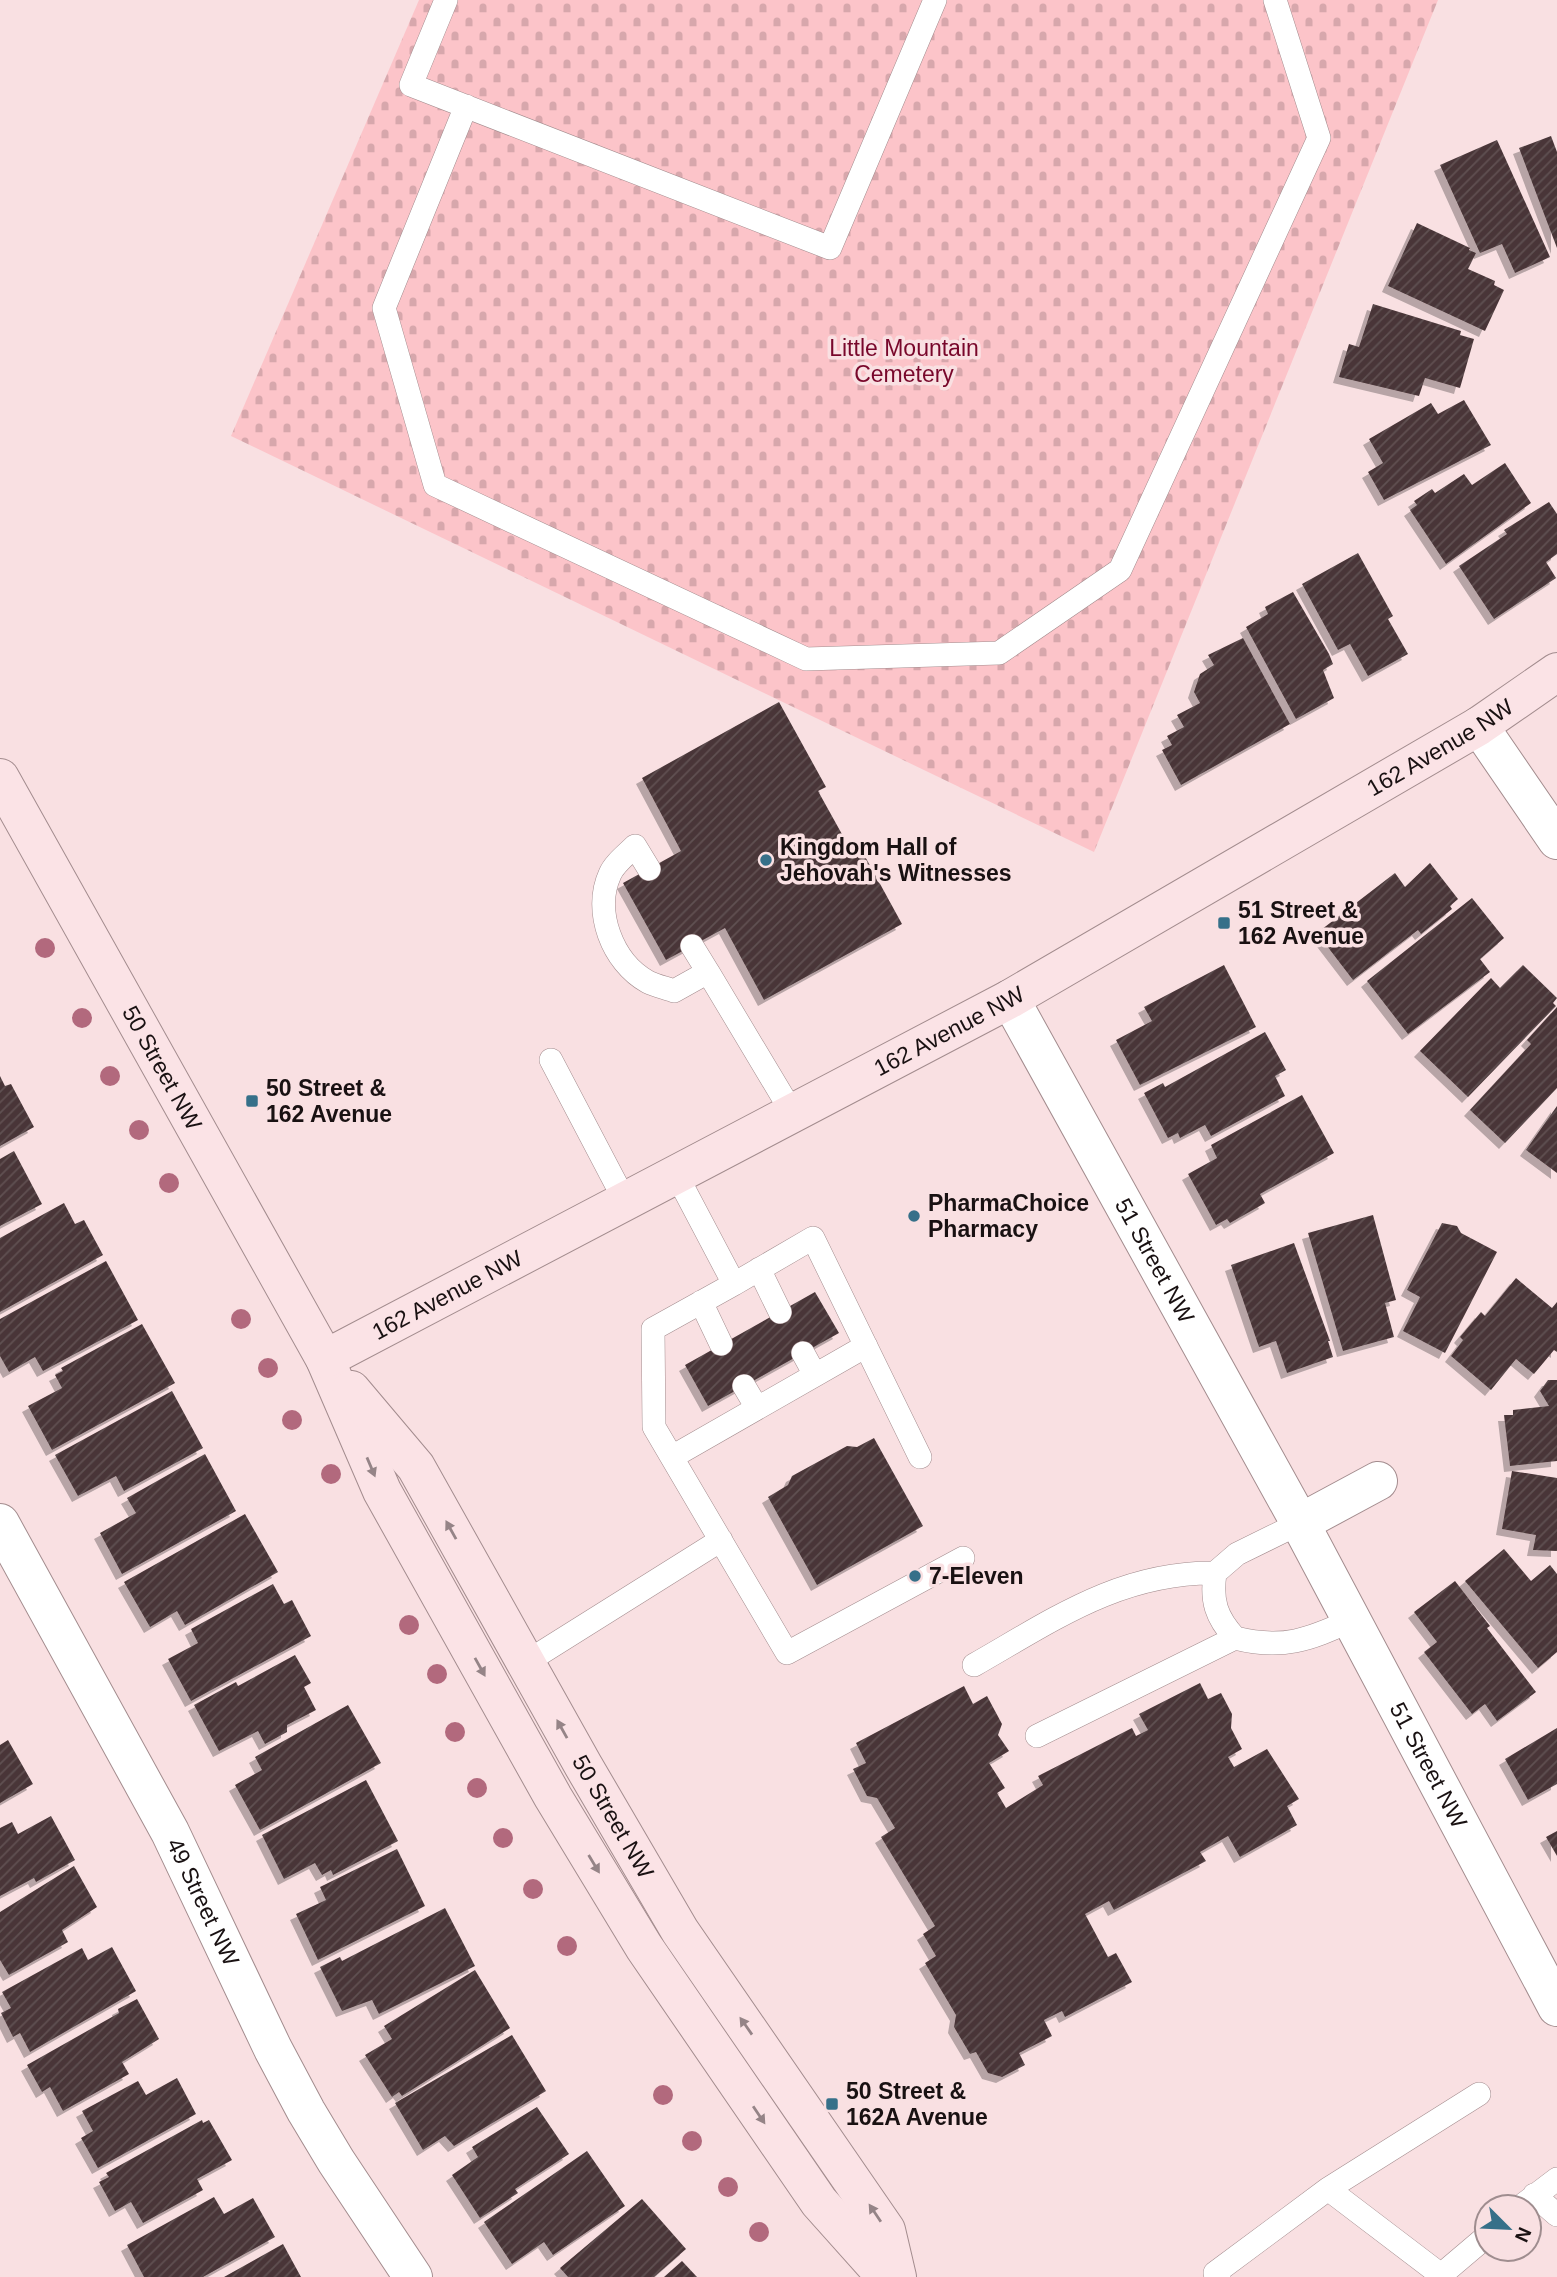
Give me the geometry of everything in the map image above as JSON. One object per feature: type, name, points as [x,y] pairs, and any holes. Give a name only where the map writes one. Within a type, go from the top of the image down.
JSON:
[{"type":"main road","name":"162 Avenue NW","points":[[325,1359],[1010,999],[1479,726],[1557,672]]},
{"type":"main road","name":"50 Street NW","points":[[0,778],[325,1359],[382,1491],[553,1797],[644,1947],[819,2202],[886,2277]]},
{"type":"main road","name":"50 Street NW","points":[[325,1359],[415,1468],[680,1931],[886,2230],[897,2277]]},
{"type":"street","points":[[1479,726],[1557,841]]},
{"type":"street","name":"51 Street NW","points":[[1010,999],[1300,1523],[1557,2007]]},
{"type":"street","points":[[1300,1523],[1378,1481]]},
{"type":"street","name":"49 Street NW","points":[[0,1523],[170,1832],[273,2049],[306,2111],[413,2277]]},
{"type":"lane","points":[[446,0],[411,85],[830,248],[935,0]]},
{"type":"lane","points":[[466,106],[384,308],[435,485],[806,659],[999,653],[1120,570],[1319,138],[1275,0]]},
{"type":"lane","points":[[649,869],[635,846],[611,871],[602,898],[605,929],[626,961],[646,981],[674,991],[708,972]]},
{"type":"lane","points":[[692,946],[793,1114]]},
{"type":"lane","points":[[551,1060],[625,1201]]},
{"type":"lane","points":[[676,1174],[734,1284]]},
{"type":"lane","points":[[920,1457],[813,1238],[653,1329],[654,1427],[788,1653],[963,1558]]},
{"type":"lane","points":[[760,1269],[780,1311]]},
{"type":"lane","points":[[701,1302],[721,1344]]},
{"type":"lane","points":[[673,1457],[866,1346]]},
{"type":"lane","points":[[803,1353],[815,1375]]},
{"type":"lane","points":[[744,1385],[757,1408]]},
{"type":"lane","points":[[974,1665],[1072,1609],[1117,1589],[1149,1578],[1179,1573],[1215,1573],[1237,1554],[1300,1523]]},
{"type":"lane","points":[[525,1662],[721,1540]]},
{"type":"lane","points":[[1215,1573],[1212,1594],[1215,1608],[1221,1622],[1235,1639]]},
{"type":"lane","points":[[1037,1736],[1235,1639],[1279,1645],[1312,1639],[1352,1620]]},
{"type":"lane","points":[[1219,2277],[1215,2273],[1328,2189],[1479,2094]]},
{"type":"lane","points":[[1538,2193],[1557,2179]]},
{"type":"lane","points":[[1328,2189],[1443,2276],[1473,2249]]},
{"type":"green space","name":"Little Mountain Cemetery","points":[[419,0],[1438,0],[1094,852],[231,436]]},
{"type":"building","points":[[1551,136],[1557,152],[1557,248],[1519,148]]},
{"type":"building","points":[[1497,140],[1550,257],[1515,273],[1502,244],[1480,253],[1440,165]]},
{"type":"building","points":[[1417,223],[1470,248],[1469,250],[1476,253],[1468,269],[1495,281],[1494,285],[1504,290],[1485,331],[1388,286]]},
{"type":"building","points":[[1373,304],[1461,331],[1460,335],[1474,339],[1460,388],[1425,378],[1419,396],[1339,377],[1349,344],[1359,347]]},
{"type":"building","points":[[1464,400],[1491,445],[1384,500],[1368,472],[1383,463],[1369,439],[1431,403],[1438,414]]},
{"type":"building","points":[[1505,463],[1531,503],[1446,564],[1410,510],[1417,505],[1414,501],[1432,489],[1435,493],[1464,474],[1472,485]]},
{"type":"building","points":[[1549,502],[1557,514],[1557,554],[1546,562],[1556,578],[1494,619],[1459,566],[1507,534],[1504,530]]},
{"type":"building","points":[[1358,553],[1393,616],[1388,619],[1408,654],[1368,676],[1350,644],[1338,650],[1302,584]]},
{"type":"building","points":[[1293,592],[1333,664],[1323,670],[1334,698],[1296,719],[1246,627],[1268,614],[1265,607]]},
{"type":"building","points":[[1243,638],[1290,724],[1181,785],[1162,750],[1172,745],[1167,736],[1184,727],[1177,715],[1200,703],[1194,692],[1200,674],[1214,665],[1208,655]]},
{"type":"building","name":"Kingdom Hall of Jehovah's Witnesses","points":[[779,702],[826,787],[818,791],[848,845],[856,840],[902,924],[764,1000],[725,928],[666,960],[623,883],[681,851],[642,778]]},
{"type":"building","points":[[1430,863],[1458,899],[1450,906],[1452,909],[1421,934],[1418,930],[1353,980],[1317,933],[1395,873],[1405,887]]},
{"type":"building","points":[[1472,898],[1504,938],[1480,959],[1490,972],[1408,1034],[1367,981]]},
{"type":"building","points":[[1224,965],[1256,1027],[1140,1085],[1116,1040],[1152,1021],[1144,1007]]},
{"type":"building","points":[[1523,965],[1557,998],[1553,1003],[1556,1006],[1468,1097],[1420,1051],[1491,978],[1500,988]]},
{"type":"building","points":[[1557,1007],[1557,1088],[1505,1143],[1470,1110],[1531,1044],[1527,1040]]},
{"type":"building","points":[[1265,1032],[1286,1070],[1275,1076],[1285,1096],[1211,1136],[1205,1125],[1180,1138],[1178,1133],[1168,1138],[1144,1093],[1163,1083],[1165,1087]]},
{"type":"building","points":[[0,1076],[5,1086],[11,1084],[34,1127],[0,1146]]},
{"type":"building","points":[[1302,1095],[1334,1153],[1260,1194],[1265,1203],[1230,1223],[1227,1219],[1216,1225],[1188,1174],[1217,1158],[1211,1145]]},
{"type":"building","points":[[1557,1106],[1557,1173],[1526,1150]]},
{"type":"building","points":[[14,1151],[42,1204],[0,1226],[0,1159]]},
{"type":"building","points":[[64,1203],[75,1224],[84,1220],[103,1255],[0,1312],[0,1238]]},
{"type":"building","points":[[1373,1215],[1396,1300],[1385,1303],[1394,1337],[1343,1351],[1308,1233]]},
{"type":"building","points":[[1442,1223],[1457,1226],[1461,1233],[1497,1252],[1445,1353],[1403,1331],[1420,1297],[1407,1290]]},
{"type":"building","points":[[1294,1243],[1330,1341],[1333,1357],[1287,1373],[1276,1341],[1259,1347],[1231,1265]]},
{"type":"building","points":[[106,1261],[138,1320],[43,1371],[35,1357],[9,1372],[0,1356],[0,1319]]},
{"type":"building","points":[[1516,1278],[1552,1308],[1557,1302],[1557,1352],[1554,1350],[1534,1374],[1516,1359],[1491,1390],[1451,1356],[1463,1340],[1460,1337],[1481,1312],[1485,1316]]},
{"type":"building","points":[[815,1292],[839,1333],[708,1406],[685,1365]]},
{"type":"building","points":[[142,1324],[175,1383],[52,1450],[28,1406],[62,1388],[55,1375],[63,1371],[61,1368]]},
{"type":"building","points":[[1548,1380],[1557,1380],[1557,1461],[1510,1466],[1504,1415],[1513,1415],[1513,1410],[1549,1406],[1540,1391]]},
{"type":"building","points":[[172,1391],[203,1448],[124,1491],[116,1476],[78,1496],[55,1455]]},
{"type":"building","points":[[874,1438],[923,1526],[817,1585],[768,1497],[788,1485],[792,1476],[847,1446],[857,1447]]},
{"type":"building","points":[[205,1454],[236,1511],[122,1574],[100,1533],[136,1513],[127,1498]]},
{"type":"building","points":[[1512,1471],[1557,1478],[1557,1551],[1533,1550],[1536,1535],[1502,1529]]},
{"type":"building","points":[[245,1514],[278,1572],[185,1625],[177,1611],[150,1627],[124,1582]]},
{"type":"building","points":[[1504,1549],[1531,1581],[1550,1565],[1557,1574],[1557,1652],[1538,1668],[1465,1581]]},
{"type":"building","points":[[1455,1581],[1536,1692],[1497,1721],[1485,1704],[1472,1714],[1424,1652],[1437,1642],[1414,1612]]},
{"type":"building","points":[[273,1584],[284,1604],[292,1600],[311,1636],[191,1701],[168,1659],[198,1643],[191,1629]]},
{"type":"building","points":[[295,1655],[311,1683],[304,1687],[316,1710],[287,1725],[287,1732],[265,1744],[258,1731],[219,1751],[194,1705],[236,1682],[238,1686]]},
{"type":"building","points":[[1200,1683],[1208,1699],[1221,1693],[1232,1714],[1231,1728],[1242,1749],[1228,1757],[1234,1767],[1267,1749],[1299,1799],[1287,1806],[1297,1825],[1240,1857],[1228,1836],[1200,1852],[1206,1861],[1114,1910],[1109,1901],[1085,1914],[1108,1957],[1116,1953],[1132,1982],[1065,2017],[1062,2011],[1044,2020],[1052,2036],[1019,2053],[1025,2065],[1002,2077],[988,2073],[976,2052],[970,2054],[954,2027],[956,2015],[925,1963],[936,1956],[923,1934],[935,1926],[881,1837],[895,1828],[877,1798],[867,1796],[853,1769],[866,1763],[856,1743],[964,1686],[973,1704],[987,1696],[1002,1724],[998,1735],[1009,1751],[989,1763],[1005,1788],[997,1793],[1006,1808],[1043,1785],[1038,1776],[1132,1728],[1136,1736],[1148,1730],[1139,1714]]},
{"type":"building","points":[[348,1705],[381,1763],[260,1830],[235,1785],[262,1770],[255,1757]]},
{"type":"building","points":[[1557,1728],[1557,1784],[1528,1800],[1505,1759]]},
{"type":"building","points":[[8,1740],[33,1784],[0,1803],[0,1745]]},
{"type":"building","points":[[366,1780],[398,1841],[333,1875],[331,1870],[322,1875],[315,1863],[284,1879],[262,1835]]},
{"type":"building","points":[[51,1816],[75,1860],[36,1882],[34,1878],[0,1896],[0,1828],[12,1822],[18,1834]]},
{"type":"building","points":[[1557,1831],[1557,1856],[1546,1837]]},
{"type":"building","points":[[397,1849],[425,1906],[318,1960],[296,1914],[326,1900],[320,1887]]},
{"type":"building","points":[[74,1866],[97,1907],[62,1930],[68,1942],[9,1975],[0,1960],[0,1912]]},
{"type":"building","points":[[445,1908],[475,1966],[379,2014],[372,2000],[342,2011],[320,1967],[340,1957],[342,1961]]},
{"type":"building","points":[[112,1947],[136,1991],[30,2052],[20,2033],[13,2037],[1,2013],[11,2008],[2,1992],[82,1948],[88,1960]]},
{"type":"building","points":[[475,1970],[510,2028],[402,2096],[399,2092],[392,2097],[365,2055],[392,2039],[384,2026]]},
{"type":"building","points":[[137,1999],[159,2039],[122,2062],[129,2074],[63,2111],[50,2087],[42,2092],[27,2065],[119,2013],[118,2009]]},
{"type":"building","points":[[512,2035],[546,2091],[454,2146],[445,2136],[423,2150],[395,2103]]},
{"type":"building","points":[[177,2078],[196,2114],[98,2168],[81,2138],[93,2131],[82,2111],[138,2081],[146,2095]]},
{"type":"building","points":[[537,2107],[569,2154],[515,2189],[518,2193],[480,2218],[452,2175],[478,2157],[472,2147]]},
{"type":"building","points":[[202,2120],[203,2123],[209,2120],[232,2160],[197,2179],[203,2190],[143,2223],[131,2202],[115,2211],[99,2182],[109,2177],[106,2173]]},
{"type":"building","points":[[587,2151],[625,2206],[553,2255],[544,2242],[512,2264],[484,2222]]},
{"type":"building","points":[[214,2197],[224,2214],[253,2198],[275,2237],[203,2277],[144,2277],[127,2245]]},
{"type":"building","points":[[642,2199],[686,2249],[654,2277],[568,2277],[560,2268]]},
{"type":"building","points":[[283,2244],[301,2277],[224,2277]]},
{"type":"building","points":[[682,2261],[697,2277],[664,2277]]},
{"type":"place","name":"Kingdom Hall of Jehovah's Witnesses","points":[[766,860]]},
{"type":"place","name":"51 Street & 162 Avenue","points":[[1224,923]]},
{"type":"place","name":"50 Street & 162 Avenue","points":[[252,1101]]},
{"type":"place","name":"PharmaChoice Pharmacy","points":[[914,1216]]},
{"type":"place","name":"7-Eleven","points":[[915,1576]]},
{"type":"place","name":"50 Street & 162A Avenue","points":[[832,2104]]}]
